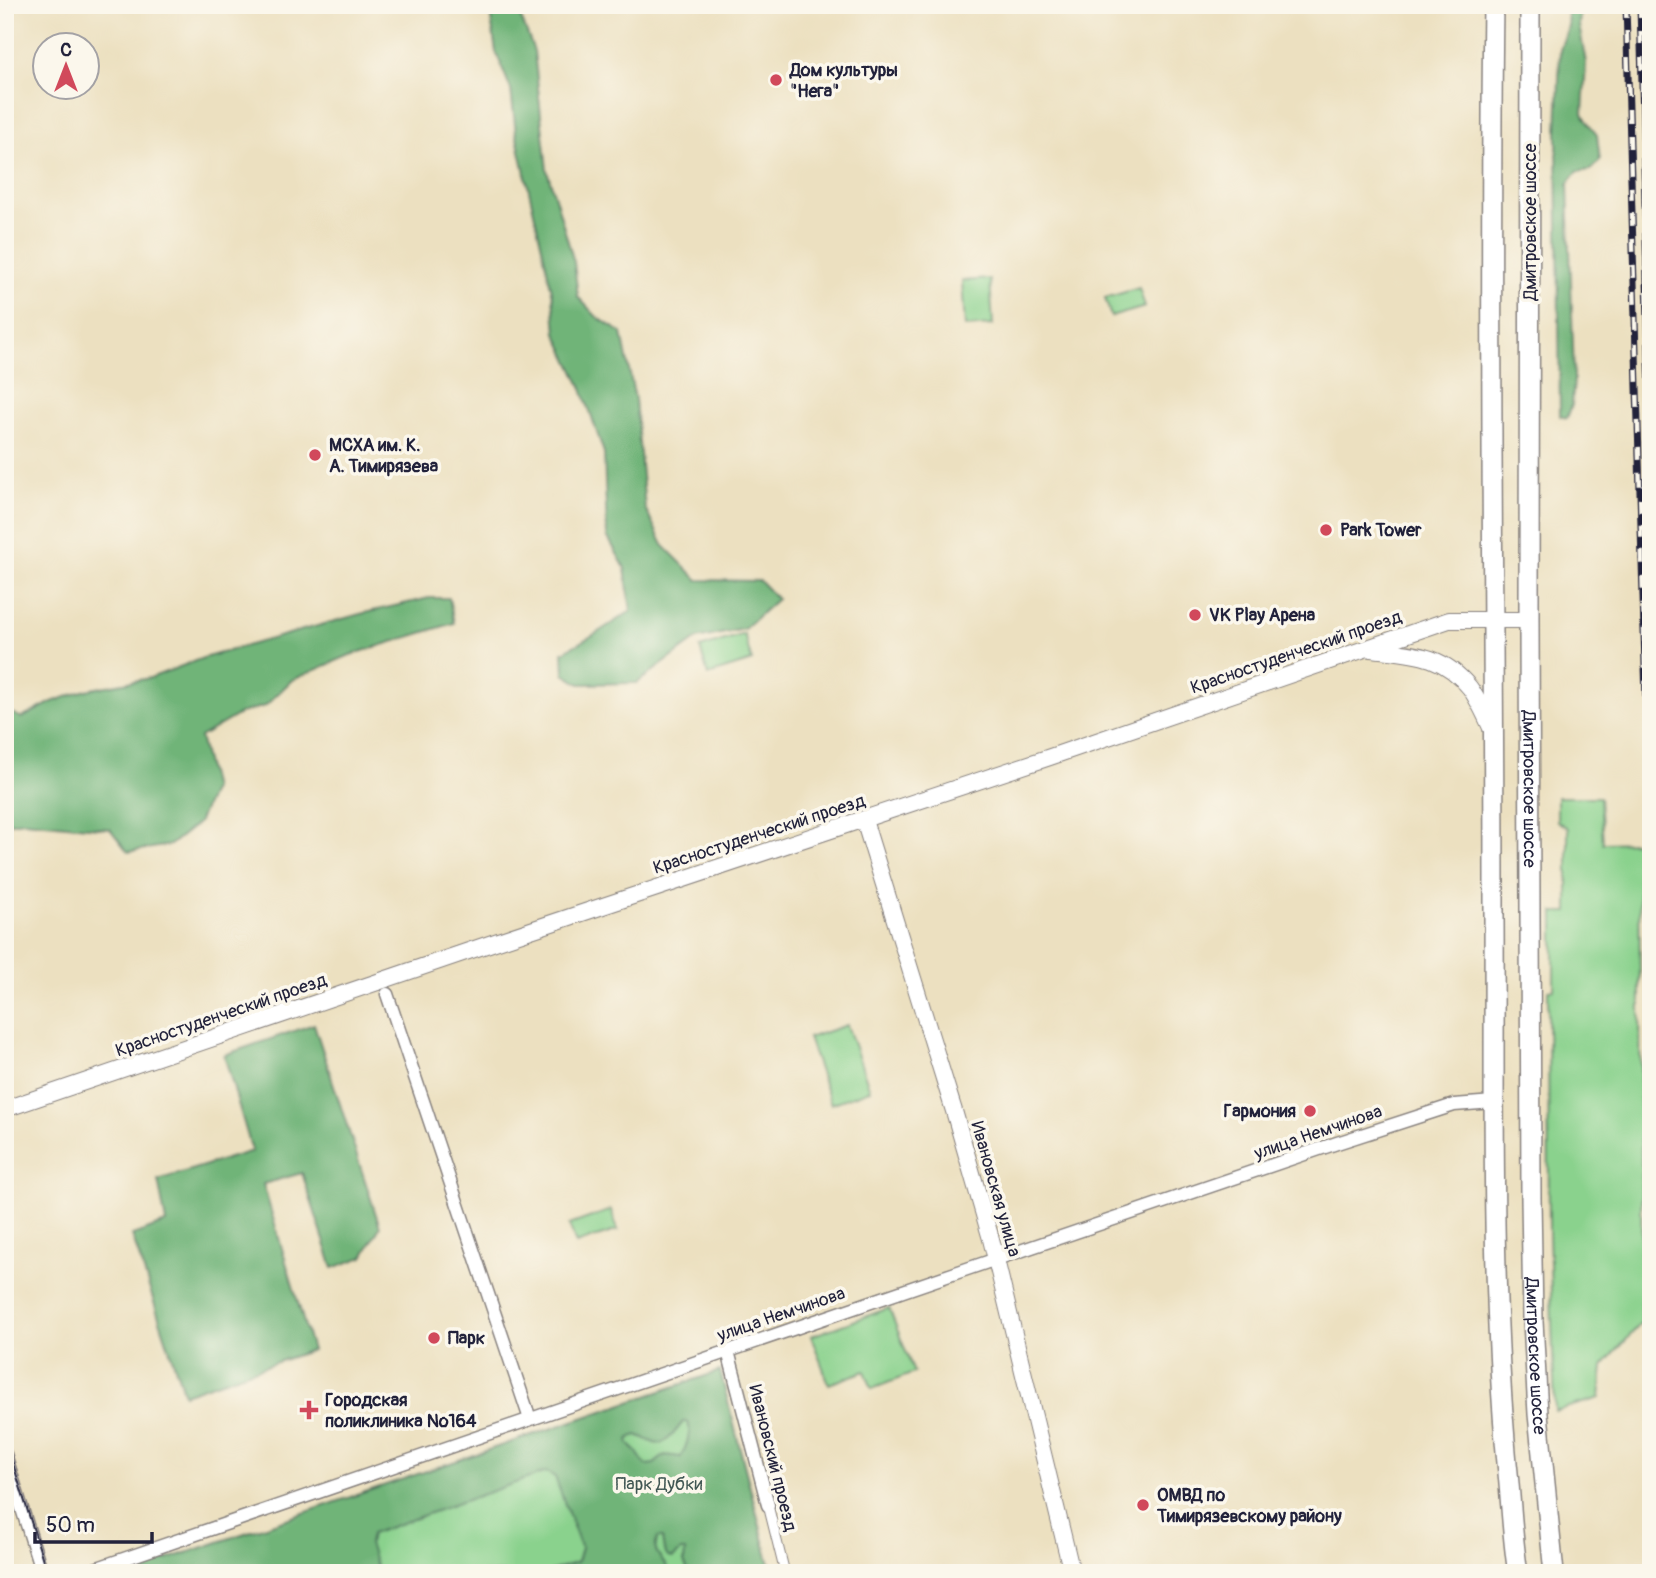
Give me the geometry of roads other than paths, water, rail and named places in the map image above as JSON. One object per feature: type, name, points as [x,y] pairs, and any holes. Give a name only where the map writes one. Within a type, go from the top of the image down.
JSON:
[{"type":"main road","name":"Дмитровское шоссе","points":[[1493,5],[1494,1197],[1503,1416],[1518,1573]]},
{"type":"main road","name":"Дмитровское шоссе","points":[[1530,5],[1531,1198],[1538,1414],[1554,1573]]},
{"type":"street","name":"Красностуденческий проезд","points":[[5,1109],[1449,620],[1529,620]]},
{"type":"street","points":[[1366,649],[1409,653],[1450,667],[1471,689],[1494,733]]},
{"type":"street","name":"Ивановская улица","points":[[864,820],[954,1111],[996,1259],[1072,1573]]},
{"type":"street","points":[[387,994],[530,1419]]},
{"type":"street","name":"улица Немчинова","points":[[83,1573],[996,1259],[1454,1105],[1494,1102]]},
{"type":"street","name":"Ивановский проезд","points":[[728,1351],[785,1573]]},
{"type":"street","points":[[5,1454],[42,1573]]},
{"type":"tram line","points":[[5,1438],[47,1573]]},
{"type":"railway","points":[[1626,5],[1651,874]]},
{"type":"railway","points":[[1640,5],[1651,434]]},
{"type":"place","name":"Дом культуры \"Нега\"","points":[[776,80]]},
{"type":"place","name":"МСХА им. К. А. Тимирязева","points":[[315,455]]},
{"type":"place","name":"Park Tower","points":[[1326,530]]},
{"type":"place","name":"VK Play Арена","points":[[1195,615]]},
{"type":"place","name":"Гармония","points":[[1310,1111]]},
{"type":"place","name":"Парк","points":[[434,1338]]},
{"type":"place","name":"Городская поликлиника №164","points":[[309,1410]]},
{"type":"place","name":"ОМВД по Тимирязевскому району","points":[[1143,1505]]},
{"type":"park label","name":"Парк Дубки","points":[[659,1484]]}]
